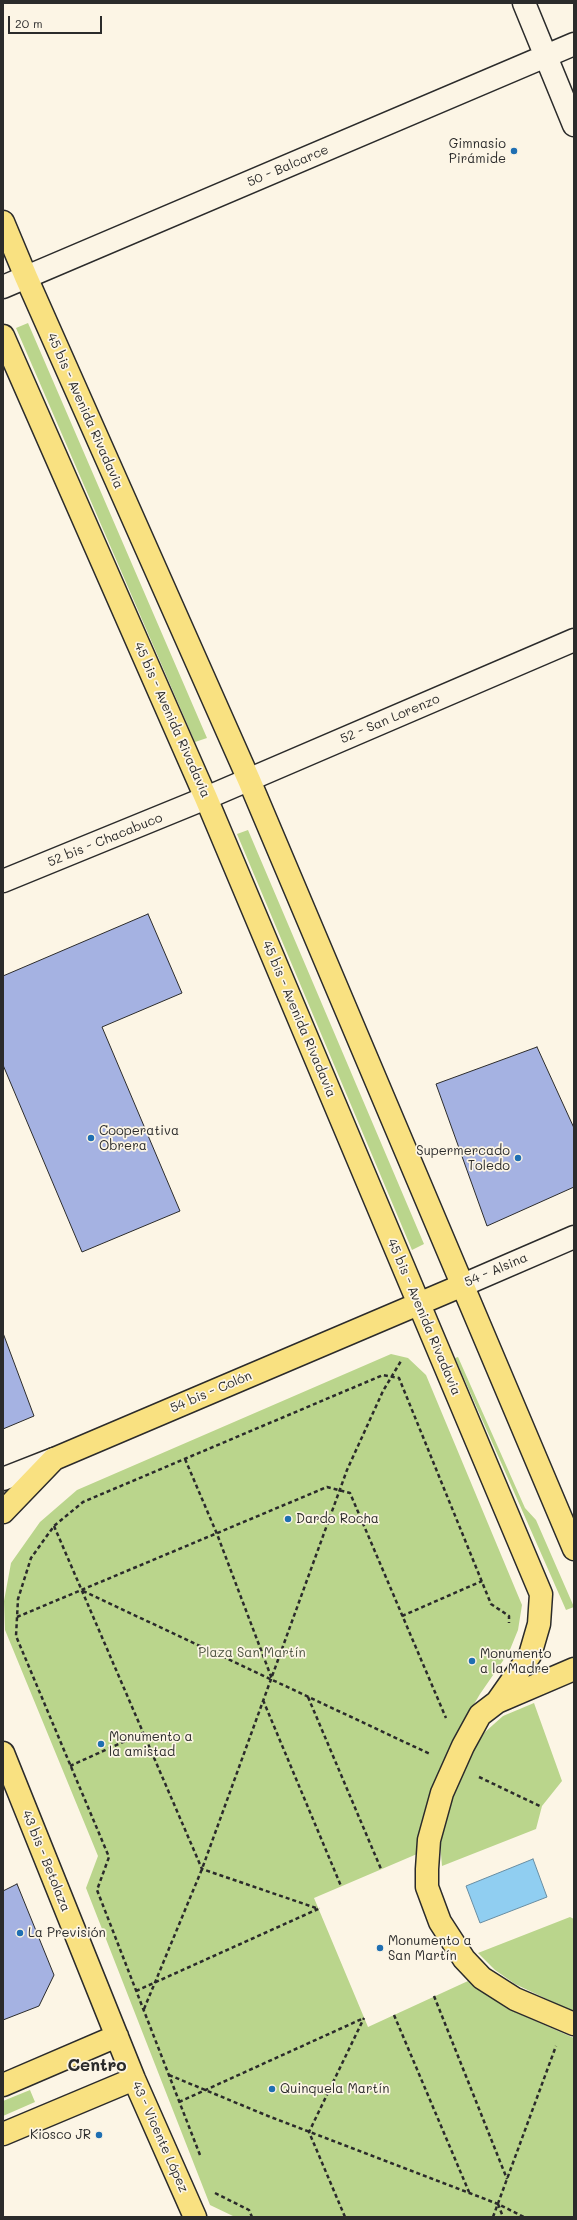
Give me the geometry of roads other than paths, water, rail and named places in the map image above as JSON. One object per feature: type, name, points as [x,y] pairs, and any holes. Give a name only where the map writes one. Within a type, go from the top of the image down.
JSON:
[{"type":"main road","name":"45 bis - Avenida Rivadavia","points":[[3,222],[248,780],[574,1549]]},
{"type":"main road","name":"45 bis - Avenida Rivadavia","points":[[3,336],[206,798],[541,1594],[540,1624],[530,1655],[497,1702]]},
{"type":"main road","name":"54 - Alsina","points":[[419,1305],[463,1285]]},
{"type":"main road","name":"54 bis - Colón","points":[[54,1459],[419,1305]]},
{"type":"main road","points":[[3,1512],[54,1459]]},
{"type":"main road","points":[[574,1669],[497,1702],[480,1715],[462,1746],[442,1793],[429,1840],[427,1887],[440,1922],[464,1959],[482,1978],[515,1999],[574,2024]]},
{"type":"main road","name":"43 bis - Betolaza","points":[[3,1753],[126,2057]]},
{"type":"main road","points":[[3,2085],[117,2036]]},
{"type":"main road","name":"43 - Vicente López","points":[[126,2057],[134,2079],[195,2217]]},
{"type":"main road","points":[[3,2134],[134,2079]]},
{"type":"street","points":[[524,3],[574,125]]},
{"type":"street","name":"50 - Balcarce","points":[[3,287],[574,44]]},
{"type":"street","name":"52 - San Lorenzo","points":[[206,798],[574,640]]},
{"type":"street","name":"52 bis - Chacabuco","points":[[3,881],[206,798]]},
{"type":"street","name":"54 - Alsina","points":[[463,1285],[574,1237]]},
{"type":"street","name":"54 bis - Colón","points":[[3,1479],[54,1459]]},
{"type":"water","points":[[533,1859],[547,1897],[480,1923],[466,1886]]},
{"type":"place","name":"Gimnasio Pirámide","points":[[514,151]]},
{"type":"place","name":"Cooperativa Obrera","points":[[91,1138]]},
{"type":"place","name":"Supermercado Toledo","points":[[518,1158]]},
{"type":"place","name":"Dardo Rocha","points":[[288,1519]]},
{"type":"place","name":"Monumento a la Madre","points":[[472,1661]]},
{"type":"place","name":"Monumento a la amistad","points":[[101,1744]]},
{"type":"place","name":"La Previsión","points":[[20,1933]]},
{"type":"place","name":"Monumento a San Martín","points":[[380,1948]]},
{"type":"place","name":"Quinquela Martín","points":[[272,2089]]},
{"type":"place","name":"Kiosco JR","points":[[99,2135]]},
{"type":"district","name":"Centro","points":[[97,2066]]},
{"type":"park label","name":"Plaza San Martín","points":[[252,1653]]}]
